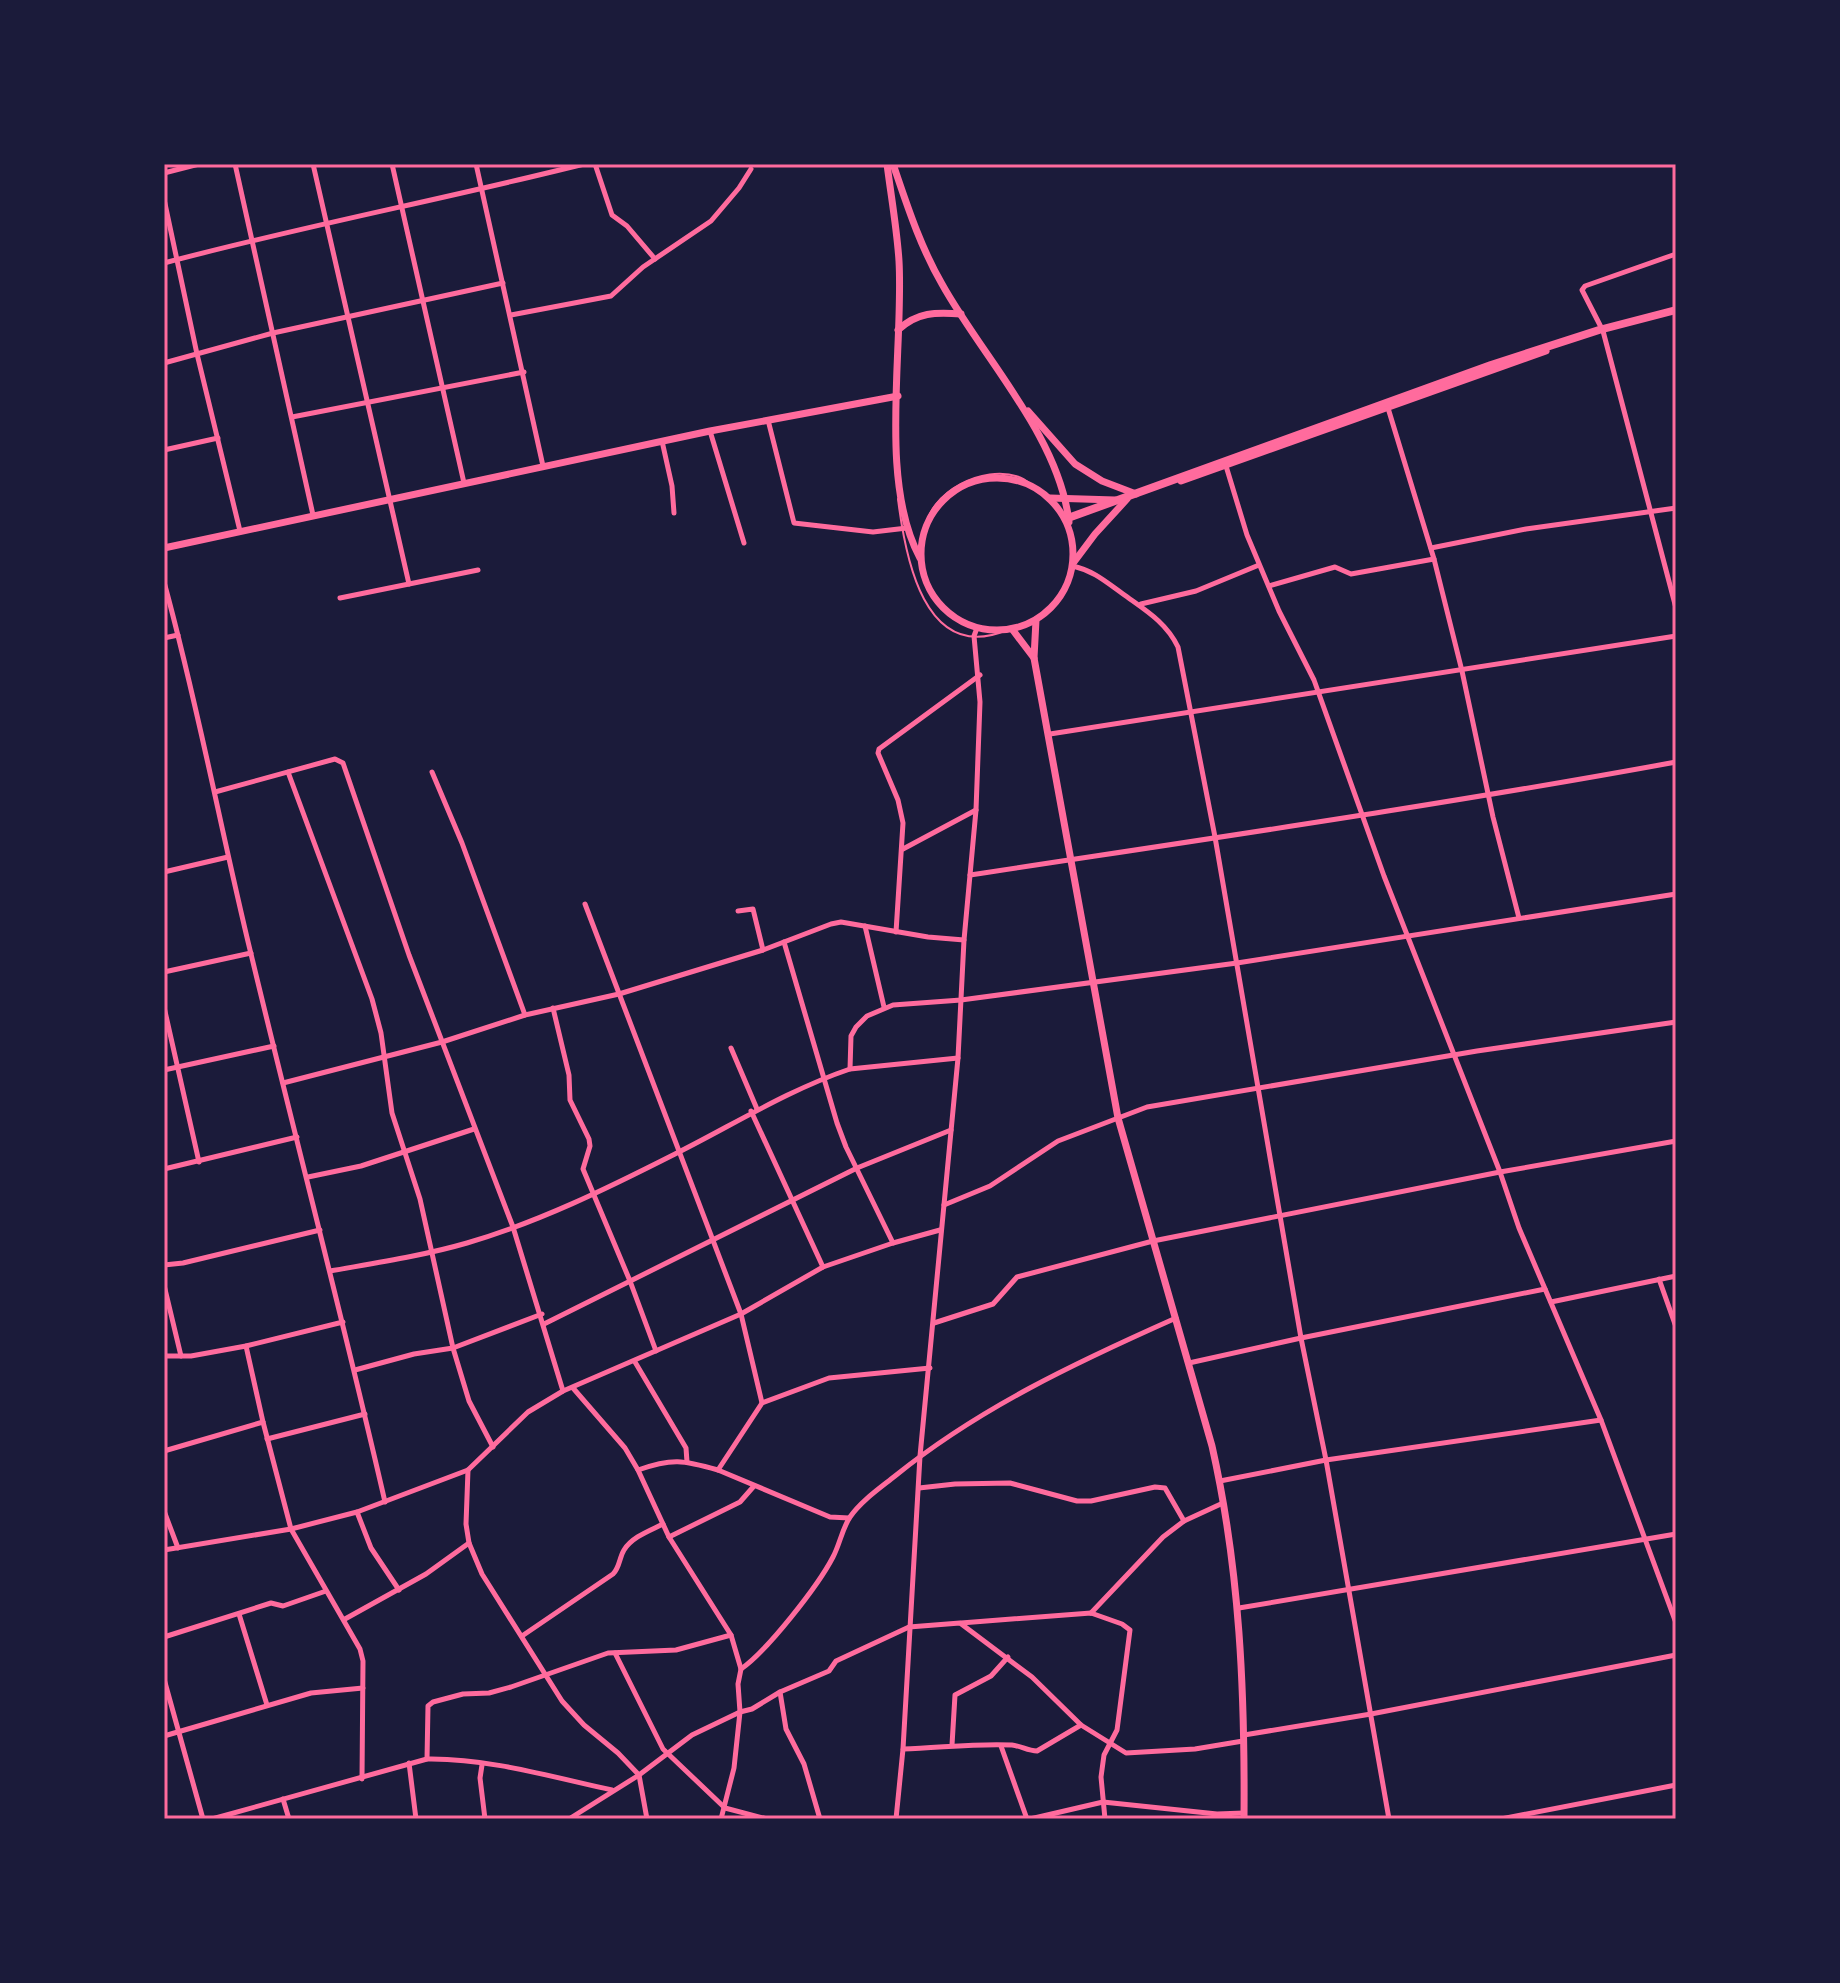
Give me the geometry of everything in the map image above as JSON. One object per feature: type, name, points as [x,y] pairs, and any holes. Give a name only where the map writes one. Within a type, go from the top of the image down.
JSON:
[{"type":"main road","points":[[887,164],[899,262],[894,397],[900,491],[904,529],[921,560]]},
{"type":"main road","points":[[893,164],[918,236],[942,285],[1012,390],[1049,457],[1066,498],[1073,564]]},
{"type":"main road","points":[[898,330],[906,322],[931,312],[961,314]]},
{"type":"main road","points":[[1050,498],[1127,499],[1603,331],[1676,312]]},
{"type":"main road","points":[[1069,522],[1491,365],[1599,330],[1676,312]]},
{"type":"main road","points":[[164,548],[710,431],[894,397]]},
{"type":"main road","points":[[1018,401],[1075,464],[1102,481],[1139,495]]},
{"type":"main road","points":[[1069,522],[1050,498],[1035,487],[1017,480],[979,480],[961,487],[945,498],[925,530],[921,560],[930,591],[942,607],[976,632],[1010,630],[1036,620],[1061,597],[1073,564],[1127,499]]},
{"type":"main road","points":[[1036,620],[1034,658],[1118,1118],[1220,1481],[1239,1608],[1244,1816]]},
{"type":"main road","points":[[1010,630],[1034,658]]},
{"type":"street","points":[[164,173],[199,164]]},
{"type":"street","points":[[235,164],[313,515]]},
{"type":"street","points":[[313,164],[409,584]]},
{"type":"street","points":[[392,164],[464,483]]},
{"type":"street","points":[[476,164],[543,466]]},
{"type":"street","points":[[164,263],[584,164]]},
{"type":"street","points":[[595,164],[612,215],[627,226],[655,259]]},
{"type":"street","points":[[511,315],[611,296],[655,259],[711,221],[751,169]]},
{"type":"street","points":[[164,199],[197,354],[240,531]]},
{"type":"street","points":[[1676,254],[1583,288],[1603,331],[1676,608]]},
{"type":"street","points":[[164,363],[273,333],[503,283]]},
{"type":"street","points":[[292,417],[524,372]]},
{"type":"street","points":[[1388,408],[1434,559],[1519,918]]},
{"type":"street","points":[[768,420],[793,521],[797,524],[822,524],[873,532],[904,529]]},
{"type":"street","points":[[710,431],[744,543]]},
{"type":"street","points":[[164,450],[218,438]]},
{"type":"street","points":[[662,441],[672,486],[674,513]]},
{"type":"street","points":[[1226,466],[1259,565],[1307,662],[1519,1228],[1601,1420],[1676,1623]]},
{"type":"street","points":[[1431,548],[1526,529],[1676,508]]},
{"type":"street","points":[[1268,587],[1335,567],[1351,574],[1434,559]]},
{"type":"street","points":[[1073,564],[1089,570],[1140,604],[1178,647],[1215,837],[1301,1338],[1326,1460],[1389,1819]]},
{"type":"street","points":[[1140,604],[1196,591],[1259,565]]},
{"type":"street","points":[[340,598],[478,570]]},
{"type":"street","points":[[164,582],[385,1502]]},
{"type":"street","points":[[896,1819],[920,1456],[958,1058],[964,940],[976,810],[980,675],[976,632]]},
{"type":"street","points":[[164,638],[178,635]]},
{"type":"street","points":[[1050,734],[1676,636]]},
{"type":"street","points":[[896,932],[903,823],[879,749],[980,675]]},
{"type":"street","points":[[215,792],[335,759],[342,761],[409,955],[513,1227],[563,1391]]},
{"type":"street","points":[[970,875],[1363,813],[1488,797],[1676,762]]},
{"type":"street","points":[[288,772],[372,999],[392,1113],[432,1251],[453,1348],[469,1401],[493,1447]]},
{"type":"street","points":[[432,772],[462,843],[525,1015]]},
{"type":"street","points":[[903,849],[976,810]]},
{"type":"street","points":[[164,872],[228,857]]},
{"type":"street","points":[[850,1069],[851,1036],[867,1016],[884,1007],[961,1000],[1237,963],[1676,894]]},
{"type":"street","points":[[585,904],[741,1314],[762,1403]]},
{"type":"street","points":[[738,911],[753,909],[763,950]]},
{"type":"street","points":[[283,1083],[442,1042],[525,1015],[619,994],[763,950],[831,924],[841,922],[964,940]]},
{"type":"street","points":[[864,925],[884,1007]]},
{"type":"street","points":[[784,942],[837,1123],[893,1243]]},
{"type":"street","points":[[164,972],[251,953]]},
{"type":"street","points":[[164,1007],[199,1162]]},
{"type":"street","points":[[553,1008],[569,1075],[570,1100],[589,1139],[583,1169],[656,1351]]},
{"type":"street","points":[[944,1205],[990,1186],[1058,1141],[1147,1107],[1454,1055],[1676,1022]]},
{"type":"street","points":[[164,1070],[274,1046]]},
{"type":"street","points":[[731,1048],[790,1200],[823,1267]]},
{"type":"street","points":[[330,1271],[465,1244],[513,1227],[591,1195],[754,1110],[850,1069],[958,1058]]},
{"type":"street","points":[[308,1177],[361,1166],[474,1129]]},
{"type":"street","points":[[544,1324],[857,1168],[951,1130]]},
{"type":"street","points":[[164,1169],[297,1137]]},
{"type":"street","points":[[934,1323],[993,1304],[1017,1277],[1153,1241],[1500,1172],[1676,1141]]},
{"type":"street","points":[[164,1265],[320,1230]]},
{"type":"street","points":[[164,1550],[291,1529],[357,1512],[468,1470],[528,1412],[563,1391],[741,1314],[823,1267],[940,1230]]},
{"type":"street","points":[[1551,1302],[1676,1276]]},
{"type":"street","points":[[1659,1279],[1676,1327]]},
{"type":"street","points":[[164,1285],[181,1356]]},
{"type":"street","points":[[1189,1363],[1545,1289]]},
{"type":"street","points":[[355,1370],[414,1354],[453,1348],[542,1314]]},
{"type":"street","points":[[741,1669],[759,1654],[816,1584],[834,1556],[849,1518],[871,1495],[920,1456],[1021,1392],[1176,1318]]},
{"type":"street","points":[[164,1356],[246,1346],[343,1322]]},
{"type":"street","points":[[246,1346],[291,1529],[360,1649],[362,1779]]},
{"type":"street","points":[[635,1362],[686,1448],[687,1462]]},
{"type":"street","points":[[718,1470],[762,1403],[829,1378],[930,1368]]},
{"type":"street","points":[[573,1388],[625,1448],[669,1537],[731,1635],[741,1669],[738,1684],[740,1712],[734,1768],[721,1819]]},
{"type":"street","points":[[267,1439],[365,1414]]},
{"type":"street","points":[[1220,1481],[1326,1460],[1601,1420]]},
{"type":"street","points":[[164,1451],[263,1422]]},
{"type":"street","points":[[638,1470],[664,1461],[687,1462],[718,1470],[830,1517],[849,1518]]},
{"type":"street","points":[[468,1470],[466,1524],[469,1543],[496,1599],[562,1701],[639,1775],[647,1819]]},
{"type":"street","points":[[919,1488],[1010,1483],[1067,1499],[1091,1501],[1155,1487],[1168,1491],[1184,1521]]},
{"type":"street","points":[[669,1537],[740,1502],[754,1486]]},
{"type":"street","points":[[1091,1613],[1163,1537],[1184,1521],[1223,1503]]},
{"type":"street","points":[[164,1511],[178,1548]]},
{"type":"street","points":[[357,1512],[371,1548],[399,1590]]},
{"type":"street","points":[[522,1636],[613,1574],[618,1569],[622,1553],[633,1540],[663,1524]]},
{"type":"street","points":[[1239,1608],[1348,1587],[1676,1534]]},
{"type":"street","points":[[345,1619],[399,1590],[469,1543]]},
{"type":"street","points":[[164,1637],[271,1603],[283,1606],[326,1591]]},
{"type":"street","points":[[569,1819],[639,1775],[692,1735],[829,1671],[836,1661],[909,1627],[1091,1613],[1122,1624],[1131,1633],[1120,1716],[1104,1755],[1105,1819]]},
{"type":"street","points":[[239,1614],[267,1705]]},
{"type":"street","points":[[960,1623],[1032,1677],[1081,1725],[1126,1753],[1195,1749],[1676,1655]]},
{"type":"street","points":[[427,1759],[430,1704],[463,1694],[489,1693],[615,1653],[676,1650],[731,1635]]},
{"type":"street","points":[[615,1653],[663,1749],[725,1808],[767,1819]]},
{"type":"street","points":[[952,1745],[957,1693],[991,1676],[1008,1657]]},
{"type":"street","points":[[164,1679],[203,1819]]},
{"type":"street","points":[[164,1736],[325,1690],[363,1688]]},
{"type":"street","points":[[780,1692],[786,1729],[804,1764],[820,1819]]},
{"type":"street","points":[[903,1749],[939,1749],[952,1745],[1001,1746],[1037,1751],[1081,1725]]},
{"type":"street","points":[[1001,1746],[1029,1819],[1103,1802],[1244,1816]]},
{"type":"street","points":[[212,1819],[427,1759],[448,1759],[547,1775],[613,1790]]},
{"type":"street","points":[[409,1763],[416,1819]]},
{"type":"street","points":[[482,1765],[480,1778],[485,1819]]},
{"type":"street","points":[[1501,1819],[1676,1785]]},
{"type":"street","points":[[283,1799],[289,1819]]},
{"type":"lane","points":[[904,529],[924,603],[948,627],[976,632],[988,638],[1010,630]]}]
